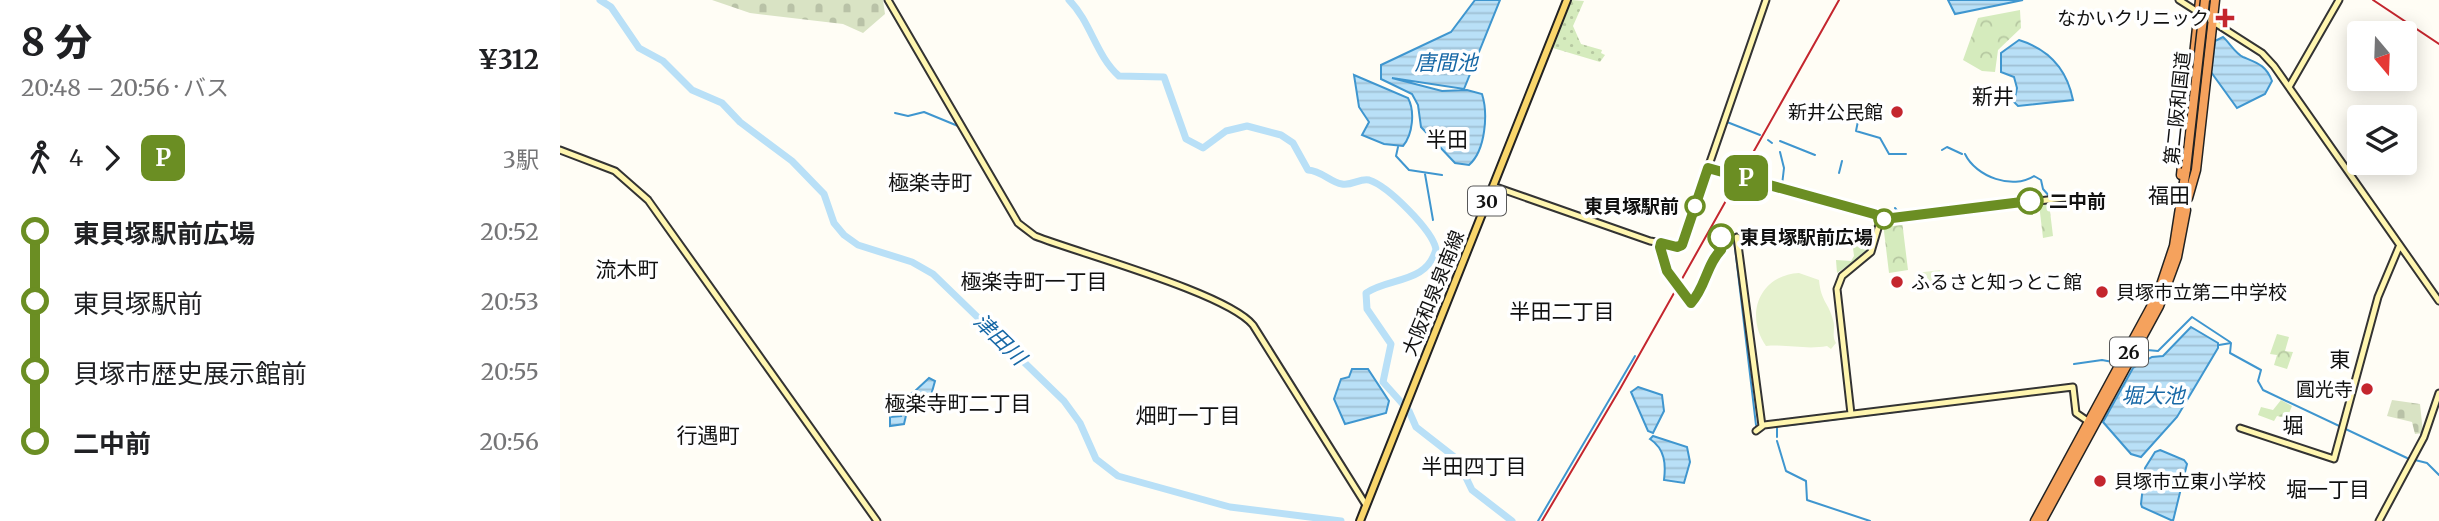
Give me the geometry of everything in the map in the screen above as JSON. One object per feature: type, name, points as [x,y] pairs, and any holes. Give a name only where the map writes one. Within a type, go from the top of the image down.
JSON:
[{"type":"highway","points":[[2185,202],[2181,169],[2198,13],[2205,0]]},
{"type":"highway","name":"第二阪和国道","points":[[2042,521],[2155,301],[2173,252],[2185,202],[2205,0]]},
{"type":"highway","points":[[2185,202],[2196,170],[2215,0]]},
{"type":"highway","name":"第二阪和国道","points":[[2035,521],[2092,424]]},
{"type":"main road","name":"大阪和泉泉南線","points":[[1361,520],[1567,0]]},
{"type":"street","points":[[888,0],[1018,223],[1035,236],[1224,303],[1242,314],[1253,325],[1366,505]]},
{"type":"street","points":[[1493,186],[1637,237],[1679,247],[1766,0]]},
{"type":"street","points":[[2179,0],[2262,53],[2289,87],[2399,247],[2439,300]]},
{"type":"street","points":[[2289,87],[2339,0]]},
{"type":"street","points":[[560,150],[615,171],[648,200],[877,521]]},
{"type":"street","points":[[1708,168],[1881,218],[2073,197]]},
{"type":"street","points":[[1851,414],[1837,289],[1842,276],[1871,252],[1881,218]]},
{"type":"street","points":[[1737,237],[1762,426]]},
{"type":"street","points":[[2240,428],[2334,459],[2378,297],[2399,247]]},
{"type":"street","points":[[1756,431],[1762,426],[2073,387],[2076,413],[2092,424]]},
{"type":"street","points":[[2379,521],[2424,437],[2439,393]]},
{"type":"green space","points":[[712,0],[883,0],[885,14],[863,33],[843,24],[750,13]]},
{"type":"green space","points":[[1572,0],[1584,1],[1573,26],[1581,44],[1602,50],[1601,53],[1605,55],[1600,62],[1553,48]]},
{"type":"green space","points":[[2020,10],[2021,28],[1998,50],[1995,72],[1982,71],[1963,60],[1978,18]]},
{"type":"green space","points":[[2049,203],[2053,236],[2043,238],[2039,204]]},
{"type":"green space","points":[[1902,221],[1908,270],[1889,273],[1883,223]]},
{"type":"green space","points":[[1875,225],[1868,252],[1837,273],[1836,260],[1851,261],[1854,256],[1851,232],[1847,232],[1847,229]]},
{"type":"green space","points":[[1940,270],[1942,287],[1918,290],[1916,273]]},
{"type":"green space","points":[[1799,273],[1819,280],[1821,293],[1834,323],[1836,343],[1831,349],[1827,346],[1766,346],[1760,334],[1756,309],[1760,298],[1774,281],[1785,275]]},
{"type":"green space","points":[[2277,334],[2289,337],[2285,351],[2293,352],[2287,369],[2274,365],[2277,355],[2270,354]]},
{"type":"green space","points":[[2281,400],[2292,406],[2287,418],[2277,416],[2274,421],[2258,415],[2261,407],[2273,410]]},
{"type":"green space","points":[[2392,400],[2420,404],[2423,433],[2415,434],[2412,422],[2387,416]]},
{"type":"water","name":"唐間池","points":[[1475,0],[1500,0],[1464,89],[1392,78],[1442,91],[1467,90],[1482,94],[1484,131],[1479,150],[1469,165],[1455,163],[1421,127],[1418,105],[1412,94],[1381,79],[1381,65],[1451,32]]},
{"type":"water","points":[[1948,0],[2023,0],[1955,14]]},
{"type":"water","points":[[2223,37],[2240,55],[2264,68],[2272,81],[2265,94],[2237,108],[2211,72],[2215,41]]},
{"type":"water","points":[[2019,40],[2039,49],[2055,62],[2066,79],[2073,100],[2018,106],[2014,102],[2017,88],[2014,77],[2001,72],[2001,53]]},
{"type":"water","points":[[1354,75],[1408,98],[1412,109],[1412,122],[1403,146],[1384,144],[1362,135],[1369,122],[1359,107]]},
{"type":"water","name":"堀大池","points":[[2191,327],[2218,343],[2218,348],[2177,417],[2141,457],[2131,454],[2103,422],[2133,368],[2152,357],[2163,356]]},
{"type":"water","points":[[1352,369],[1368,369],[1389,401],[1386,413],[1345,424],[1334,399],[1341,379],[1349,377]]},
{"type":"water","points":[[929,378],[935,381],[930,399],[908,407],[904,424],[890,426],[890,417],[901,416],[901,398],[914,392]]},
{"type":"water","points":[[1638,387],[1662,395],[1664,411],[1653,433],[1648,431],[1631,392]]},
{"type":"water","points":[[1653,436],[1687,447],[1690,462],[1684,483],[1664,480],[1663,457],[1659,447],[1650,439]]},
{"type":"water","points":[[2160,450],[2184,460],[2187,464],[2173,521],[2142,507],[2141,504],[2145,468],[2155,452]]},
{"type":"waterway","name":"津田川","points":[[600,0],[611,7],[639,48],[663,61],[692,90],[722,103],[740,122],[792,161],[824,194],[834,223],[844,235],[858,245],[912,262],[933,274],[1064,401],[1080,423],[1096,459],[1118,476],[1230,507],[1341,521]]},
{"type":"waterway","points":[[1069,0],[1083,18],[1105,59],[1119,76],[1164,77],[1186,139],[1203,148],[1226,131],[1247,126],[1281,135],[1293,143],[1308,170],[1342,184],[1369,180],[1397,199],[1418,220],[1436,249],[1431,260],[1416,274],[1366,293],[1367,309],[1391,344],[1383,382],[1409,411],[1416,427],[1457,459],[1472,490],[1512,521]]},
{"type":"waterway","points":[[1860,111],[1856,131],[1880,138],[1889,154],[1906,154]]},
{"type":"waterway","points":[[895,113],[908,116],[924,112],[958,126]]},
{"type":"waterway","points":[[1727,122],[1760,135]]},
{"type":"waterway","points":[[1768,140],[1772,143]]},
{"type":"waterway","points":[[1780,141],[1815,155]]},
{"type":"waterway","points":[[1398,147],[1396,156],[1409,170],[1442,175]]},
{"type":"waterway","points":[[1942,150],[1947,147],[1962,154]]},
{"type":"waterway","points":[[1780,152],[1784,168],[1782,185]]},
{"type":"waterway","points":[[1965,154],[1977,169],[1996,179],[2016,182],[2034,176],[2041,180],[2043,189],[2050,197]]},
{"type":"waterway","points":[[1839,173],[1842,161]]},
{"type":"waterway","points":[[1425,174],[1433,220]]},
{"type":"waterway","points":[[1895,208],[1900,214]]},
{"type":"waterway","points":[[1734,239],[1756,425]]},
{"type":"waterway","points":[[2135,361],[2147,350],[2158,351],[2192,317],[2230,342]]},
{"type":"waterway","points":[[2219,345],[2231,343],[2230,353],[2261,370],[2258,381],[2263,390],[2407,458],[2427,463],[2439,475]]},
{"type":"waterway","points":[[1538,521],[1635,356]]},
{"type":"waterway","points":[[2074,364],[2102,360],[2118,363]]},
{"type":"waterway","points":[[1765,428],[2063,391]]},
{"type":"waterway","points":[[1777,427],[1777,437]]},
{"type":"waterway","points":[[1777,441],[1786,471],[1806,481],[1807,500],[1870,521]]},
{"type":"railway","points":[[1542,521],[1620,389],[1839,0]]},
{"type":"railway","points":[[2373,0],[2439,44]]},
{"type":"bus line","name":"P","points":[[1721,237],[1716,244],[1721,250],[1713,258],[1703,290],[1691,303],[1667,271],[1660,247],[1661,243],[1677,247],[1682,245],[1708,168],[1884,219],[2030,201]]},
{"type":"place","name":"なかいクリニック","points":[[2225,18]]},
{"type":"place","name":"新井公民館","points":[[1897,112]]},
{"type":"place","name":"二中前","points":[[2030,201]]},
{"type":"place","name":"東貝塚駅前","points":[[1695,206]]},
{"type":"place","name":"東貝塚駅前広場","points":[[1721,237]]},
{"type":"place","name":"ふるさと知っとこ館","points":[[1897,282]]},
{"type":"place","name":"貝塚市立第二中学校","points":[[2102,292]]},
{"type":"place","name":"圓光寺","points":[[2367,389]]},
{"type":"place","name":"貝塚市立東小学校","points":[[2100,481]]},
{"type":"district","name":"新井","points":[[1993,96]]},
{"type":"district","name":"半田","points":[[1447,139]]},
{"type":"district","name":"極楽寺町","points":[[930,182]]},
{"type":"district","name":"福田","points":[[2169,195]]},
{"type":"district","name":"流木町","points":[[627,269]]},
{"type":"district","name":"極楽寺町一丁目","points":[[1034,281]]},
{"type":"district","name":"半田二丁目","points":[[1562,311]]},
{"type":"district","name":"東","points":[[2340,359]]},
{"type":"district","name":"極楽寺町二丁目","points":[[958,403]]},
{"type":"district","name":"畑町一丁目","points":[[1188,415]]},
{"type":"district","name":"堀","points":[[2293,425]]},
{"type":"district","name":"行遇町","points":[[708,435]]},
{"type":"district","name":"半田四丁目","points":[[1474,466]]},
{"type":"district","name":"堀一丁目","points":[[2328,489]]}]
